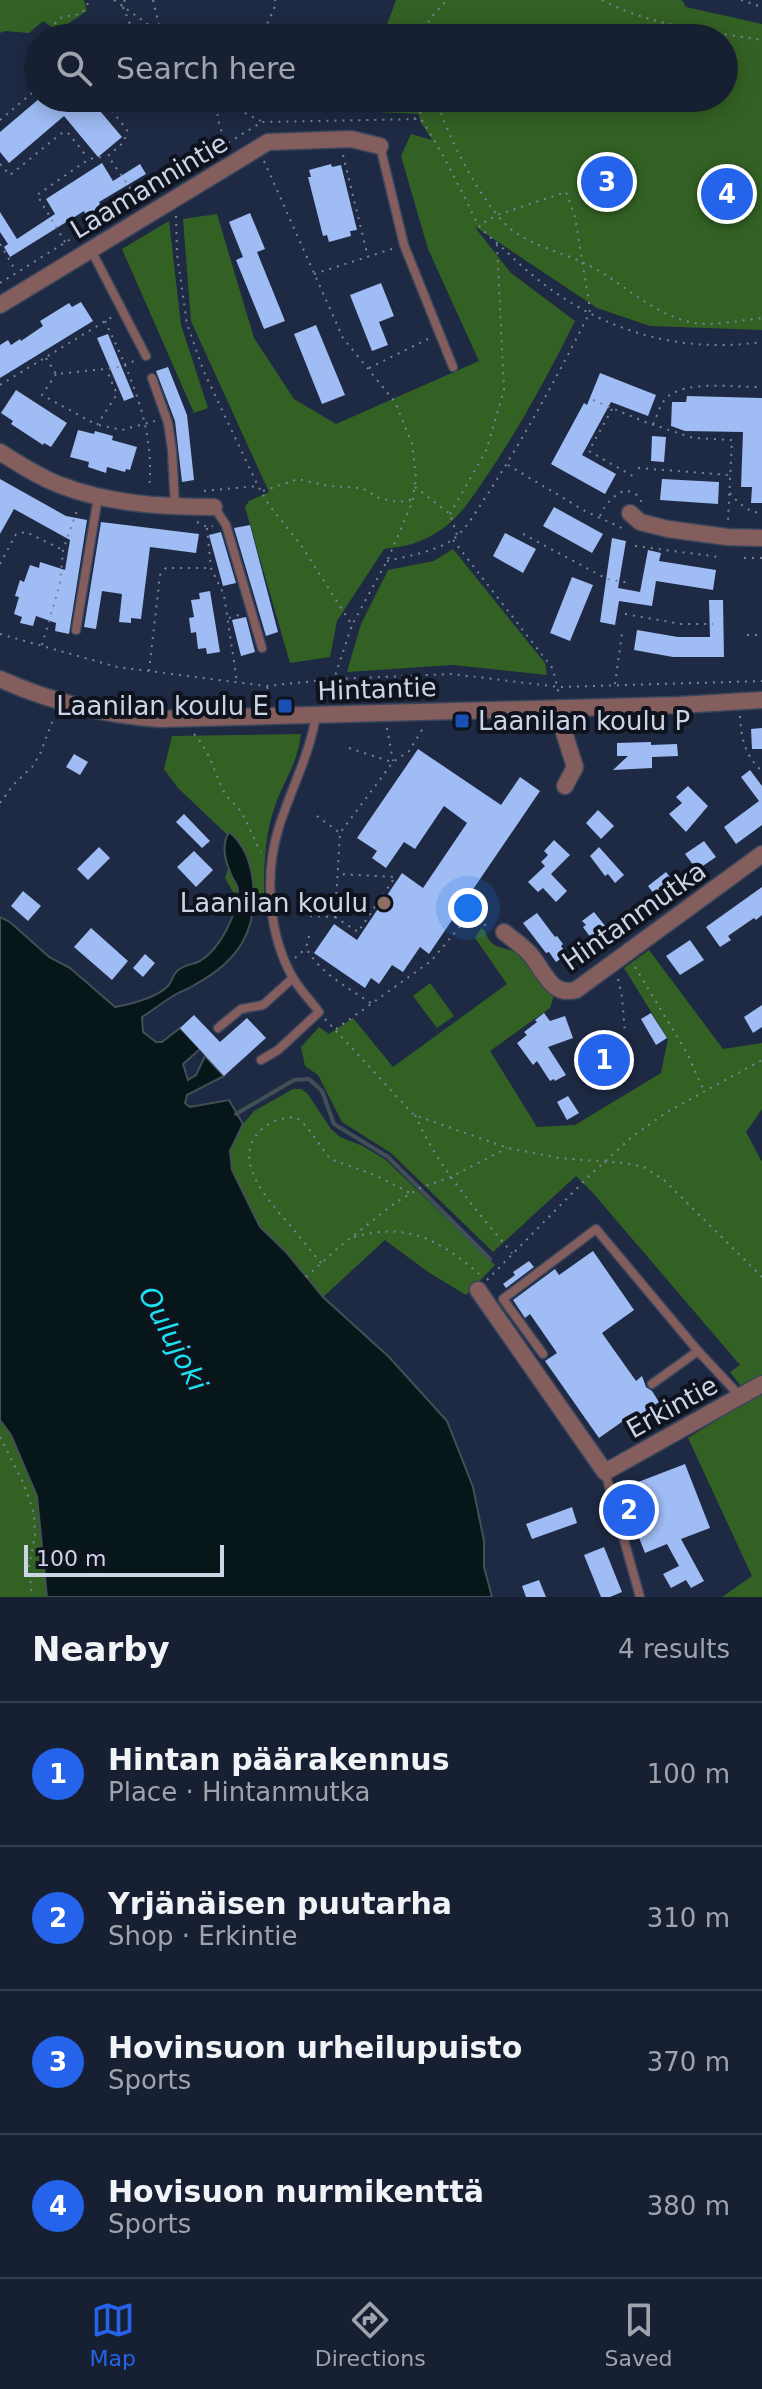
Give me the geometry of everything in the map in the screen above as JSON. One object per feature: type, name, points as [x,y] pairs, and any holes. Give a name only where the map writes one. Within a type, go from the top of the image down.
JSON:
[{"type":"street","name":"Laamannintie","points":[[0,305],[268,142],[351,139],[380,146]]},
{"type":"street","points":[[0,452],[60,485],[98,496],[175,507],[214,507]]},
{"type":"street","points":[[630,513],[640,522],[668,529],[762,538]]},
{"type":"street","name":"Hintantie","points":[[0,679],[73,706],[160,719],[680,705],[762,700]]},
{"type":"street","points":[[560,708],[562,726],[575,767],[565,786]]},
{"type":"street","name":"Hintanmutka","points":[[504,932],[529,952],[551,985],[561,991],[576,990],[762,854]]},
{"type":"street","points":[[482,1285],[605,1472]]},
{"type":"street","name":"Erkintie","points":[[605,1472],[762,1384]]},
{"type":"lane","points":[[380,146],[404,245],[453,367]]},
{"type":"lane","points":[[90,250],[146,356]]},
{"type":"lane","points":[[152,378],[166,418],[172,450],[175,507]]},
{"type":"lane","points":[[76,630],[98,496]]},
{"type":"lane","points":[[214,507],[226,525],[262,648]]},
{"type":"lane","points":[[261,1060],[278,1050],[319,1012],[293,978],[279,944],[272,906],[270,867],[278,828],[323,715]]},
{"type":"lane","points":[[218,1028],[241,1009],[263,1005],[293,978]]},
{"type":"lane","points":[[543,1354],[503,1299],[596,1229],[698,1351],[740,1396]]},
{"type":"lane","points":[[652,1384],[698,1351]]},
{"type":"lane","points":[[605,1472],[640,1597]]},
{"type":"path","points":[[55,24],[64,15],[82,13],[90,0]]},
{"type":"path","points":[[114,0],[148,24]]},
{"type":"path","points":[[122,5],[125,0]]},
{"type":"path","points":[[153,0],[158,24]]},
{"type":"path","points":[[267,24],[275,0]]},
{"type":"path","points":[[428,24],[447,0]]},
{"type":"path","points":[[602,0],[673,24]]},
{"type":"path","points":[[741,0],[762,7]]},
{"type":"path","points":[[122,5],[130,24]]},
{"type":"path","points":[[738,36],[762,40]]},
{"type":"path","points":[[0,120],[24,100]]},
{"type":"path","points":[[65,242],[37,195],[89,159],[108,156],[124,142],[127,130],[113,112]]},
{"type":"path","points":[[217,112],[233,162]]},
{"type":"path","points":[[244,112],[262,122]]},
{"type":"path","points":[[414,119],[421,112]]},
{"type":"path","points":[[441,112],[452,140],[485,198],[506,225],[529,241],[581,261],[653,307],[697,324],[762,318]]},
{"type":"path","points":[[0,164],[10,175],[63,132],[69,134],[89,159]]},
{"type":"path","points":[[434,138],[479,226],[529,274],[589,314],[625,330],[683,343],[733,346],[762,342]]},
{"type":"path","points":[[342,151],[368,257]]},
{"type":"path","points":[[108,156],[150,215]]},
{"type":"path","points":[[262,156],[343,338],[395,402],[412,444],[416,478],[404,525],[352,625],[323,715]]},
{"type":"path","points":[[387,561],[453,540],[507,464],[589,314],[575,217],[566,192],[497,215],[479,226]]},
{"type":"path","points":[[0,283],[137,198]]},
{"type":"path","points":[[176,209],[177,254],[187,324],[204,372],[269,505],[301,545],[352,625]]},
{"type":"path","points":[[450,514],[486,451],[504,390],[497,243]]},
{"type":"path","points":[[0,244],[17,273]]},
{"type":"path","points":[[313,274],[404,245]]},
{"type":"path","points":[[0,385],[123,310]]},
{"type":"path","points":[[105,321],[137,394],[151,471],[149,491]]},
{"type":"path","points":[[368,368],[440,335]]},
{"type":"path","points":[[56,374],[106,369],[146,356]]},
{"type":"path","points":[[45,357],[56,374]]},
{"type":"path","points":[[97,425],[117,394],[106,369]]},
{"type":"path","points":[[56,374],[42,395],[97,425],[122,430],[166,418]]},
{"type":"path","points":[[653,425],[664,400],[675,391],[696,385],[762,387]]},
{"type":"path","points":[[593,400],[693,438],[732,440],[728,525]]},
{"type":"path","points":[[612,408],[589,451],[636,478]]},
{"type":"path","points":[[638,468],[730,475]]},
{"type":"path","points":[[262,491],[298,479],[328,486],[362,488],[379,498],[397,502],[412,499]]},
{"type":"path","points":[[203,491],[258,486]]},
{"type":"path","points":[[415,487],[450,514],[457,535]]},
{"type":"path","points":[[729,492],[738,502],[756,513],[762,513]]},
{"type":"path","points":[[42,646],[60,584],[63,550],[80,503]]},
{"type":"path","points":[[207,527],[211,568],[224,595],[238,683]]},
{"type":"path","points":[[0,564],[16,534],[26,532],[63,550]]},
{"type":"path","points":[[523,534],[607,579],[629,583]]},
{"type":"path","points":[[453,540],[553,669],[559,687],[560,708]]},
{"type":"path","points":[[635,546],[719,557]]},
{"type":"path","points":[[744,558],[762,558]]},
{"type":"path","points":[[149,672],[160,575],[166,568],[211,568]]},
{"type":"path","points":[[228,618],[251,612]]},
{"type":"path","points":[[625,614],[681,624],[713,624]]},
{"type":"path","points":[[615,686],[622,633]]},
{"type":"path","points":[[0,634],[117,667],[266,686],[334,679],[452,674],[559,687],[762,681]]},
{"type":"path","points":[[747,635],[762,635]]},
{"type":"path","points":[[0,803],[40,754],[57,709]]},
{"type":"path","points":[[740,714],[744,748],[751,762],[762,771]]},
{"type":"path","points":[[335,917],[340,833],[393,762],[409,751],[424,730],[425,723]]},
{"type":"path","points":[[386,724],[393,762]]},
{"type":"path","points":[[185,727],[197,735],[210,756],[226,795],[243,816],[270,867]]},
{"type":"path","points":[[349,748],[393,762]]},
{"type":"path","points":[[317,816],[340,833]]},
{"type":"path","points":[[310,916],[335,917],[358,932],[395,877],[337,874]]},
{"type":"path","points":[[335,1030],[431,961],[468,917],[504,932]]},
{"type":"path","points":[[288,965],[306,948],[309,936]]},
{"type":"path","points":[[306,948],[313,961],[371,1003]]},
{"type":"path","points":[[619,958],[625,1033]]},
{"type":"path","points":[[619,958],[687,1053],[705,1092]]},
{"type":"path","points":[[319,1012],[414,1115],[426,1140],[451,1177],[513,1254]]},
{"type":"path","points":[[353,1238],[377,1231],[395,1230],[414,1234],[463,1261],[482,1285],[591,1174],[651,1123],[762,1060]]},
{"type":"path","points":[[414,1115],[508,1148],[559,1158],[636,1165],[657,1175],[762,1277]]},
{"type":"path","points":[[321,1263],[274,1208],[252,1173],[250,1150],[261,1130],[281,1119],[297,1118],[330,1159],[375,1175],[412,1194]]},
{"type":"path","points":[[306,1277],[395,1203],[420,1188],[451,1177],[508,1148]]},
{"type":"path","points":[[0,1437],[23,1482],[34,1513],[35,1535],[29,1567],[32,1597]]},
{"type":"green space","points":[[0,0],[84,0],[87,11],[67,24],[48,24],[43,21],[40,24],[24,24],[24,33],[0,33]]},
{"type":"green space","points":[[396,0],[682,0],[686,7],[762,24],[762,330],[650,326],[597,308],[474,226],[511,273],[575,321],[522,420],[461,512],[435,534],[407,545],[384,549],[337,621],[330,657],[290,663],[245,507],[249,501],[269,492],[191,321],[183,219],[217,214],[254,338],[294,399],[336,424],[479,361],[428,249],[401,156],[411,134],[432,140],[419,114],[377,112],[738,112],[738,24],[387,24]]},
{"type":"green space","points":[[169,221],[181,325],[208,408],[194,413],[122,249]]},
{"type":"green space","points":[[453,549],[545,663],[547,675],[453,665],[347,672],[361,624],[388,570],[434,561]]},
{"type":"green space","points":[[301,734],[296,756],[270,823],[265,856],[264,900],[233,892],[225,878],[236,843],[178,788],[164,769],[172,736]]},
{"type":"green space","points":[[481,928],[495,945],[525,958],[554,995],[550,1008],[490,1051],[537,1127],[575,1125],[661,1073],[668,1039],[624,968],[649,950],[723,1049],[762,1043],[762,1109],[746,1132],[762,1162],[762,1597],[722,1597],[752,1576],[688,1438],[751,1399],[730,1372],[740,1365],[593,1193],[576,1176],[493,1252],[391,1153],[342,1122],[318,1075],[305,1066],[301,1047],[319,1027],[329,1034],[353,1018],[393,1067],[507,984],[475,938]]},
{"type":"green space","points":[[430,983],[454,1016],[437,1028],[413,996]]},
{"type":"green space","points":[[293,1089],[307,1093],[331,1129],[340,1137],[386,1160],[495,1265],[466,1295],[385,1240],[323,1297],[286,1252],[260,1227],[232,1170],[230,1151],[243,1124],[254,1111]]},
{"type":"green space","points":[[0,1420],[11,1435],[37,1496],[47,1597],[0,1597]]},
{"type":"water","name":"Oulujoki","points":[[229,832],[243,848],[252,875],[254,900],[248,930],[234,955],[211,975],[142,1017],[143,1032],[156,1042],[162,1042],[180,1028],[200,1049],[183,1064],[188,1080],[196,1075],[205,1056],[224,1076],[187,1095],[185,1103],[190,1107],[229,1100],[243,1124],[230,1151],[232,1170],[260,1227],[286,1252],[323,1297],[389,1357],[447,1421],[473,1487],[484,1541],[484,1567],[492,1597],[47,1597],[37,1496],[11,1435],[0,1420],[0,917],[10,922],[49,957],[70,968],[115,1007],[149,998],[167,987],[179,969],[207,956],[226,930],[238,891],[225,853]]},
{"type":"building","points":[[24,112],[101,112],[122,137],[98,157],[64,116],[9,163],[0,152],[0,132]]},
{"type":"building","points":[[102,163],[113,181],[140,164],[146,174],[99,202],[101,206],[86,216],[84,211],[10,257],[4,247],[8,244],[0,232],[0,212],[17,239],[55,214],[46,199]]},
{"type":"building","points":[[331,164],[332,167],[341,165],[357,230],[350,231],[351,236],[329,242],[327,235],[323,236],[308,177],[311,177],[309,170]]},
{"type":"building","points":[[250,213],[265,249],[257,252],[285,321],[264,329],[236,260],[243,257],[229,222]]},
{"type":"building","points":[[381,283],[394,316],[379,322],[388,345],[372,351],[350,295]]},
{"type":"building","points":[[81,302],[93,321],[0,378],[0,345],[8,340],[11,345],[21,341],[43,326],[40,321],[69,303],[72,307]]},
{"type":"building","points":[[316,325],[345,395],[322,404],[294,334]]},
{"type":"building","points":[[108,334],[134,397],[124,401],[97,338]]},
{"type":"building","points":[[168,367],[187,415],[194,480],[182,482],[175,421],[156,371]]},
{"type":"building","points":[[600,373],[656,395],[648,416],[611,402],[582,455],[616,474],[605,494],[551,464],[584,403],[587,405]]},
{"type":"building","points":[[16,390],[67,423],[51,447],[11,424],[13,421],[1,413]]},
{"type":"building","points":[[687,396],[762,398],[762,503],[751,503],[752,487],[741,487],[743,432],[685,431],[671,426],[672,402],[686,402]]},
{"type":"building","points":[[78,430],[113,436],[112,440],[137,447],[130,470],[126,469],[125,472],[107,467],[106,473],[88,467],[89,462],[70,457]]},
{"type":"building","points":[[652,436],[666,437],[664,462],[651,461]]},
{"type":"building","points":[[0,479],[66,516],[87,520],[69,634],[55,631],[56,623],[36,616],[33,626],[20,623],[22,617],[14,614],[20,580],[24,582],[30,565],[39,568],[40,562],[65,570],[70,540],[14,509],[0,534]]},
{"type":"building","points":[[662,479],[719,482],[718,504],[660,500]]},
{"type":"building","points":[[554,507],[603,534],[592,553],[543,526]]},
{"type":"building","points":[[101,522],[199,534],[196,553],[150,547],[141,619],[131,618],[131,623],[119,622],[122,594],[102,591],[96,629],[84,627]]},
{"type":"building","points":[[250,525],[278,632],[266,636],[234,528]]},
{"type":"building","points":[[221,532],[236,583],[223,586],[209,535]]},
{"type":"building","points":[[505,533],[536,549],[523,573],[493,556]]},
{"type":"building","points":[[612,538],[626,541],[618,588],[640,592],[648,550],[661,553],[659,561],[716,570],[713,590],[656,581],[652,606],[619,601],[615,625],[600,622]]},
{"type":"building","points":[[572,577],[593,585],[570,641],[550,633]]},
{"type":"building","points":[[210,591],[220,652],[207,654],[206,648],[198,649],[196,632],[191,633],[189,618],[194,617],[191,600],[200,599],[199,593]]},
{"type":"building","points":[[709,600],[723,600],[724,657],[673,657],[634,650],[637,630],[678,637],[710,637]]},
{"type":"building","points":[[246,617],[255,652],[241,656],[232,620]]},
{"type":"building","points":[[762,728],[762,749],[752,749],[751,729]]},
{"type":"building","points":[[651,742],[651,745],[677,744],[678,756],[652,757],[652,768],[613,770],[628,756],[617,756],[617,743]]},
{"type":"building","points":[[418,749],[501,805],[520,777],[540,791],[429,954],[420,947],[403,972],[392,965],[379,984],[371,978],[365,988],[314,953],[334,924],[357,940],[402,873],[423,888],[467,823],[444,806],[415,849],[404,842],[386,868],[372,858],[377,851],[357,838]]},
{"type":"building","points":[[74,754],[88,762],[80,775],[66,767]]},
{"type":"building","points":[[750,770],[762,786],[762,825],[736,844],[724,827],[759,801],[741,777]]},
{"type":"building","points":[[688,786],[708,806],[686,832],[669,814],[682,803],[676,797]]},
{"type":"building","points":[[598,810],[614,826],[601,839],[586,823]]},
{"type":"building","points":[[184,814],[210,841],[202,848],[176,822]]},
{"type":"building","points":[[554,840],[570,855],[551,874],[567,891],[556,902],[543,888],[538,892],[528,882],[545,866],[541,862],[548,855],[544,851]]},
{"type":"building","points":[[704,841],[716,857],[697,870],[685,854]]},
{"type":"building","points":[[99,847],[110,858],[88,880],[77,869]]},
{"type":"building","points":[[599,847],[624,875],[615,883],[608,874],[605,876],[590,856]]},
{"type":"building","points":[[194,851],[213,870],[196,887],[177,867]]},
{"type":"building","points":[[666,872],[675,884],[657,898],[648,886]]},
{"type":"building","points":[[762,887],[762,915],[728,936],[731,940],[720,947],[706,927]]},
{"type":"building","points":[[23,891],[41,906],[28,921],[11,906]]},
{"type":"building","points":[[594,912],[606,927],[591,938],[582,921]]},
{"type":"building","points":[[537,913],[563,944],[561,946],[567,954],[556,962],[523,923]]},
{"type":"building","points":[[91,928],[128,961],[112,980],[74,947]]},
{"type":"building","points":[[690,940],[704,960],[680,975],[666,956]]},
{"type":"building","points":[[145,954],[155,963],[143,977],[133,968]]},
{"type":"building","points":[[762,1005],[762,1027],[753,1033],[744,1017]]},
{"type":"building","points":[[544,1013],[550,1021],[565,1016],[573,1038],[548,1047],[566,1075],[555,1081],[550,1081],[537,1061],[533,1065],[517,1043]]},
{"type":"building","points":[[651,1013],[667,1038],[656,1045],[641,1019]]},
{"type":"building","points":[[194,1015],[220,1042],[247,1018],[266,1038],[224,1076],[180,1028]]},
{"type":"building","points":[[593,1038],[602,1041],[623,1075],[606,1081],[584,1044]]},
{"type":"building","points":[[568,1096],[579,1113],[567,1120],[557,1102]]},
{"type":"building","points":[[593,1251],[634,1310],[602,1333],[636,1381],[642,1376],[646,1387],[659,1402],[629,1423],[626,1419],[599,1438],[545,1361],[557,1353],[530,1314],[525,1318],[513,1300],[555,1269],[559,1275]]},
{"type":"building","points":[[529,1261],[534,1267],[506,1288],[503,1284],[515,1275],[513,1272]]},
{"type":"building","points":[[685,1464],[710,1528],[681,1539],[704,1581],[691,1588],[686,1580],[671,1588],[663,1574],[679,1566],[667,1544],[645,1553],[620,1489]]},
{"type":"building","points":[[572,1507],[577,1523],[532,1539],[526,1524]]},
{"type":"building","points":[[604,1547],[622,1592],[610,1597],[601,1597],[584,1555]]},
{"type":"building","points":[[539,1580],[546,1597],[526,1597],[522,1586]]},
{"type":"waterway","points":[[236,1114],[294,1080],[309,1079],[322,1091],[334,1124],[388,1157],[490,1259]]},
{"type":"place","name":"Hovinsuon urheilupuisto","points":[[607,182]]},
{"type":"place","name":"Hovisuon nurmikenttä","points":[[727,194]]},
{"type":"place","name":"Laanilan koulu E","points":[[285,706]]},
{"type":"place","name":"Laanilan koulu P","points":[[462,721]]},
{"type":"place","name":"Laanilan koulu","points":[[384,903]]},
{"type":"place","name":"Hintan päärakennus","points":[[604,1060]]},
{"type":"place","name":"Yrjänäisen puutarha","points":[[629,1510]]}]
